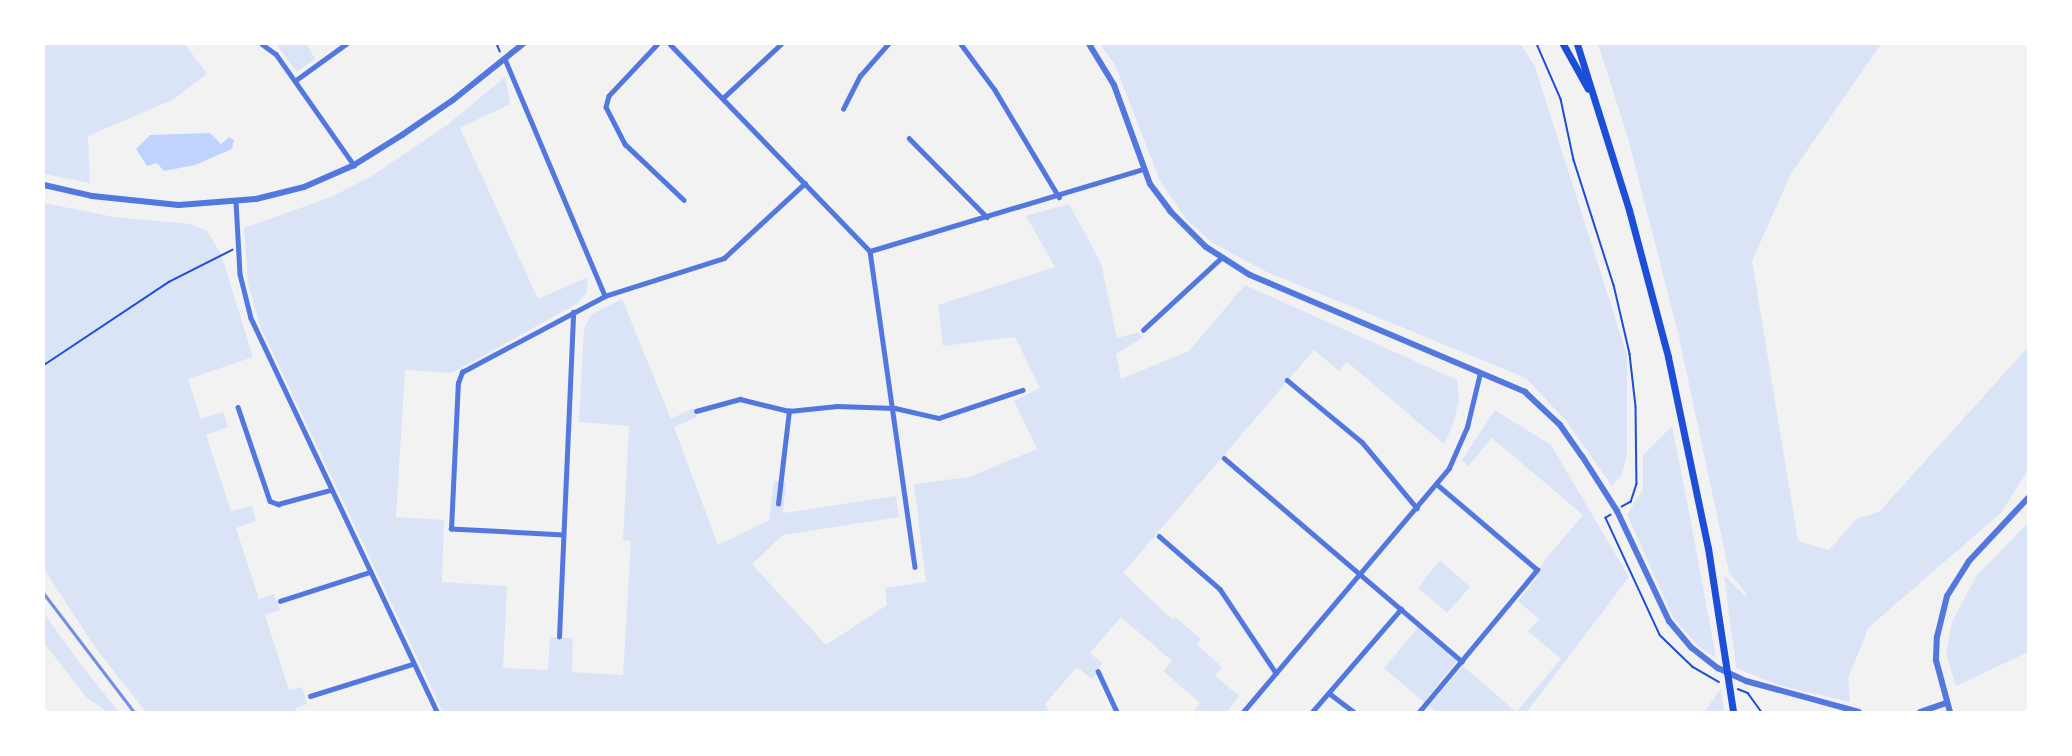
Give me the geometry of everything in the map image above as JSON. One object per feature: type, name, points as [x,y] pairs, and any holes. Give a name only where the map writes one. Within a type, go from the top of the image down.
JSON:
[{"type":"main road","points":[[1563,44],[1597,105]]},
{"type":"main road","points":[[1577,44],[1597,105],[1668,357],[1708,548],[1733,712]]},
{"type":"street","points":[[261,44],[276,54],[296,80],[354,165]]},
{"type":"street","points":[[296,80],[346,44]]},
{"type":"street","points":[[44,185],[157,204],[236,202],[304,187],[354,165],[424,121],[523,44]]},
{"type":"street","points":[[658,44],[609,96],[606,107],[625,144],[684,200]]},
{"type":"street","points":[[670,44],[870,251],[895,408],[915,567]]},
{"type":"street","points":[[723,98],[781,44]]},
{"type":"street","points":[[843,109],[860,76],[888,44]]},
{"type":"street","points":[[961,44],[1001,98],[1059,197]]},
{"type":"street","points":[[1089,44],[1114,85],[1144,170],[1170,211],[1220,259],[1525,392],[1571,439],[1617,511],[1665,615],[1692,648],[1718,668],[1746,681],[1859,712]]},
{"type":"street","points":[[505,59],[605,296]]},
{"type":"street","points":[[909,138],[987,217]]},
{"type":"street","points":[[870,251],[1144,170]]},
{"type":"street","points":[[563,535],[451,529],[458,383],[462,372],[605,296],[724,258],[805,183]]},
{"type":"street","points":[[236,202],[238,248],[251,318],[330,490],[437,712]]},
{"type":"street","points":[[1143,330],[1220,259]]},
{"type":"street","points":[[559,637],[573,312]]},
{"type":"street","points":[[1244,712],[1437,485],[1457,454],[1480,373]]},
{"type":"street","points":[[1287,380],[1362,442],[1418,508]]},
{"type":"street","points":[[696,411],[740,399],[789,411],[837,406],[895,408],[939,418],[1022,390]]},
{"type":"street","points":[[238,408],[270,501],[278,504],[330,490]]},
{"type":"street","points":[[778,504],[789,411]]},
{"type":"street","points":[[1224,458],[1462,661]]},
{"type":"street","points":[[1419,712],[1538,570],[1437,485]]},
{"type":"street","points":[[1950,712],[1946,703],[1936,648],[1947,596],[1969,561],[2028,498]]},
{"type":"street","points":[[1159,536],[1220,589],[1276,673]]},
{"type":"street","points":[[280,602],[370,572]]},
{"type":"street","points":[[1312,712],[1401,609]]},
{"type":"street","points":[[310,696],[413,664]]},
{"type":"street","points":[[1098,671],[1117,712]]},
{"type":"street","points":[[1329,693],[1354,712]]},
{"type":"street","points":[[1920,712],[1946,703]]},
{"type":"path","points":[[1537,44],[1561,99],[1574,160],[1614,285],[1630,354],[1636,406],[1637,484],[1631,502]]},
{"type":"path","points":[[44,365],[169,282],[238,248]]},
{"type":"path","points":[[1556,712],[1610,712]]},
{"type":"shaded area","points":[[44,44],[185,44],[207,74],[172,100],[88,136],[90,183],[44,174]]},
{"type":"shaded area","points":[[276,44],[307,44],[315,59],[297,72]]},
{"type":"shaded area","points":[[1100,44],[1521,44],[1535,67],[1627,355],[1627,453],[1622,475],[1612,486],[1566,421],[1526,378],[1267,272],[1213,243],[1186,219],[1160,181],[1115,65]]},
{"type":"shaded area","points":[[1598,44],[1881,44],[1791,174],[1752,261],[1798,541],[1829,550],[1856,519],[1879,512],[2028,347],[2028,470],[2001,513],[1869,627],[1848,678],[1850,702],[1778,685],[1736,668],[1724,575],[1746,597],[1746,593],[1729,572],[1679,337],[1628,138]]},
{"type":"shaded area","points":[[505,77],[510,104],[460,128],[538,299],[588,277],[587,292],[578,303],[452,373],[405,370],[396,517],[444,520],[442,582],[507,586],[503,668],[548,670],[550,637],[573,638],[572,672],[623,675],[631,541],[623,540],[629,426],[579,422],[584,328],[591,315],[622,299],[671,419],[693,408],[697,417],[674,427],[718,545],[769,520],[774,481],[786,482],[783,513],[896,496],[899,517],[783,535],[752,564],[826,645],[887,605],[885,588],[926,582],[914,484],[969,477],[1037,449],[1014,401],[1040,388],[1015,337],[943,346],[938,305],[1055,267],[1026,216],[1069,204],[1101,263],[1117,338],[1139,332],[1142,338],[1116,354],[1121,379],[1189,351],[1245,285],[1457,380],[1459,401],[1452,427],[1444,444],[1347,362],[1339,371],[1314,350],[1123,573],[1173,620],[1175,617],[1201,639],[1197,645],[1222,667],[1215,676],[1239,696],[1227,712],[1193,712],[1200,703],[1163,671],[1172,661],[1121,617],[1090,653],[1102,663],[1093,680],[1077,667],[1045,704],[1049,712],[443,712],[261,328],[248,284],[244,228],[331,197],[370,177],[447,125]]},
{"type":"shaded area","points":[[44,203],[114,217],[191,224],[207,231],[221,254],[253,357],[188,379],[201,419],[223,412],[228,427],[206,435],[231,511],[252,506],[256,521],[236,528],[259,599],[274,594],[280,610],[265,615],[289,690],[302,687],[307,704],[295,708],[296,712],[146,712],[97,650],[44,569]]},
{"type":"shaded area","points":[[1495,410],[1551,445],[1629,577],[1527,712],[1516,712],[1561,659],[1528,631],[1539,619],[1518,601],[1536,579],[1544,561],[1583,515],[1492,438],[1468,466],[1462,460]]},
{"type":"shaded area","points":[[1672,426],[1716,658],[1697,645],[1673,617],[1627,515],[1643,489],[1643,455]]},
{"type":"shaded area","points":[[2028,523],[2028,652],[1956,686],[1946,653],[1952,622],[1977,575]]},
{"type":"shaded area","points":[[1440,560],[1470,587],[1447,613],[1418,588]]},
{"type":"shaded area","points":[[44,613],[119,712],[108,712],[86,697],[44,643]]},
{"type":"shaded area","points":[[1418,628],[1457,661],[1424,702],[1384,668]]},
{"type":"shaded area","points":[[1463,666],[1516,712],[1436,712],[1429,706]]},
{"type":"shaded area","points":[[1721,689],[1724,712],[1704,712]]},
{"type":"water","points":[[210,133],[221,144],[229,137],[234,140],[232,149],[195,165],[164,171],[157,163],[147,166],[136,149],[150,135]]},
{"type":"railway","points":[[44,594],[134,712]]}]
